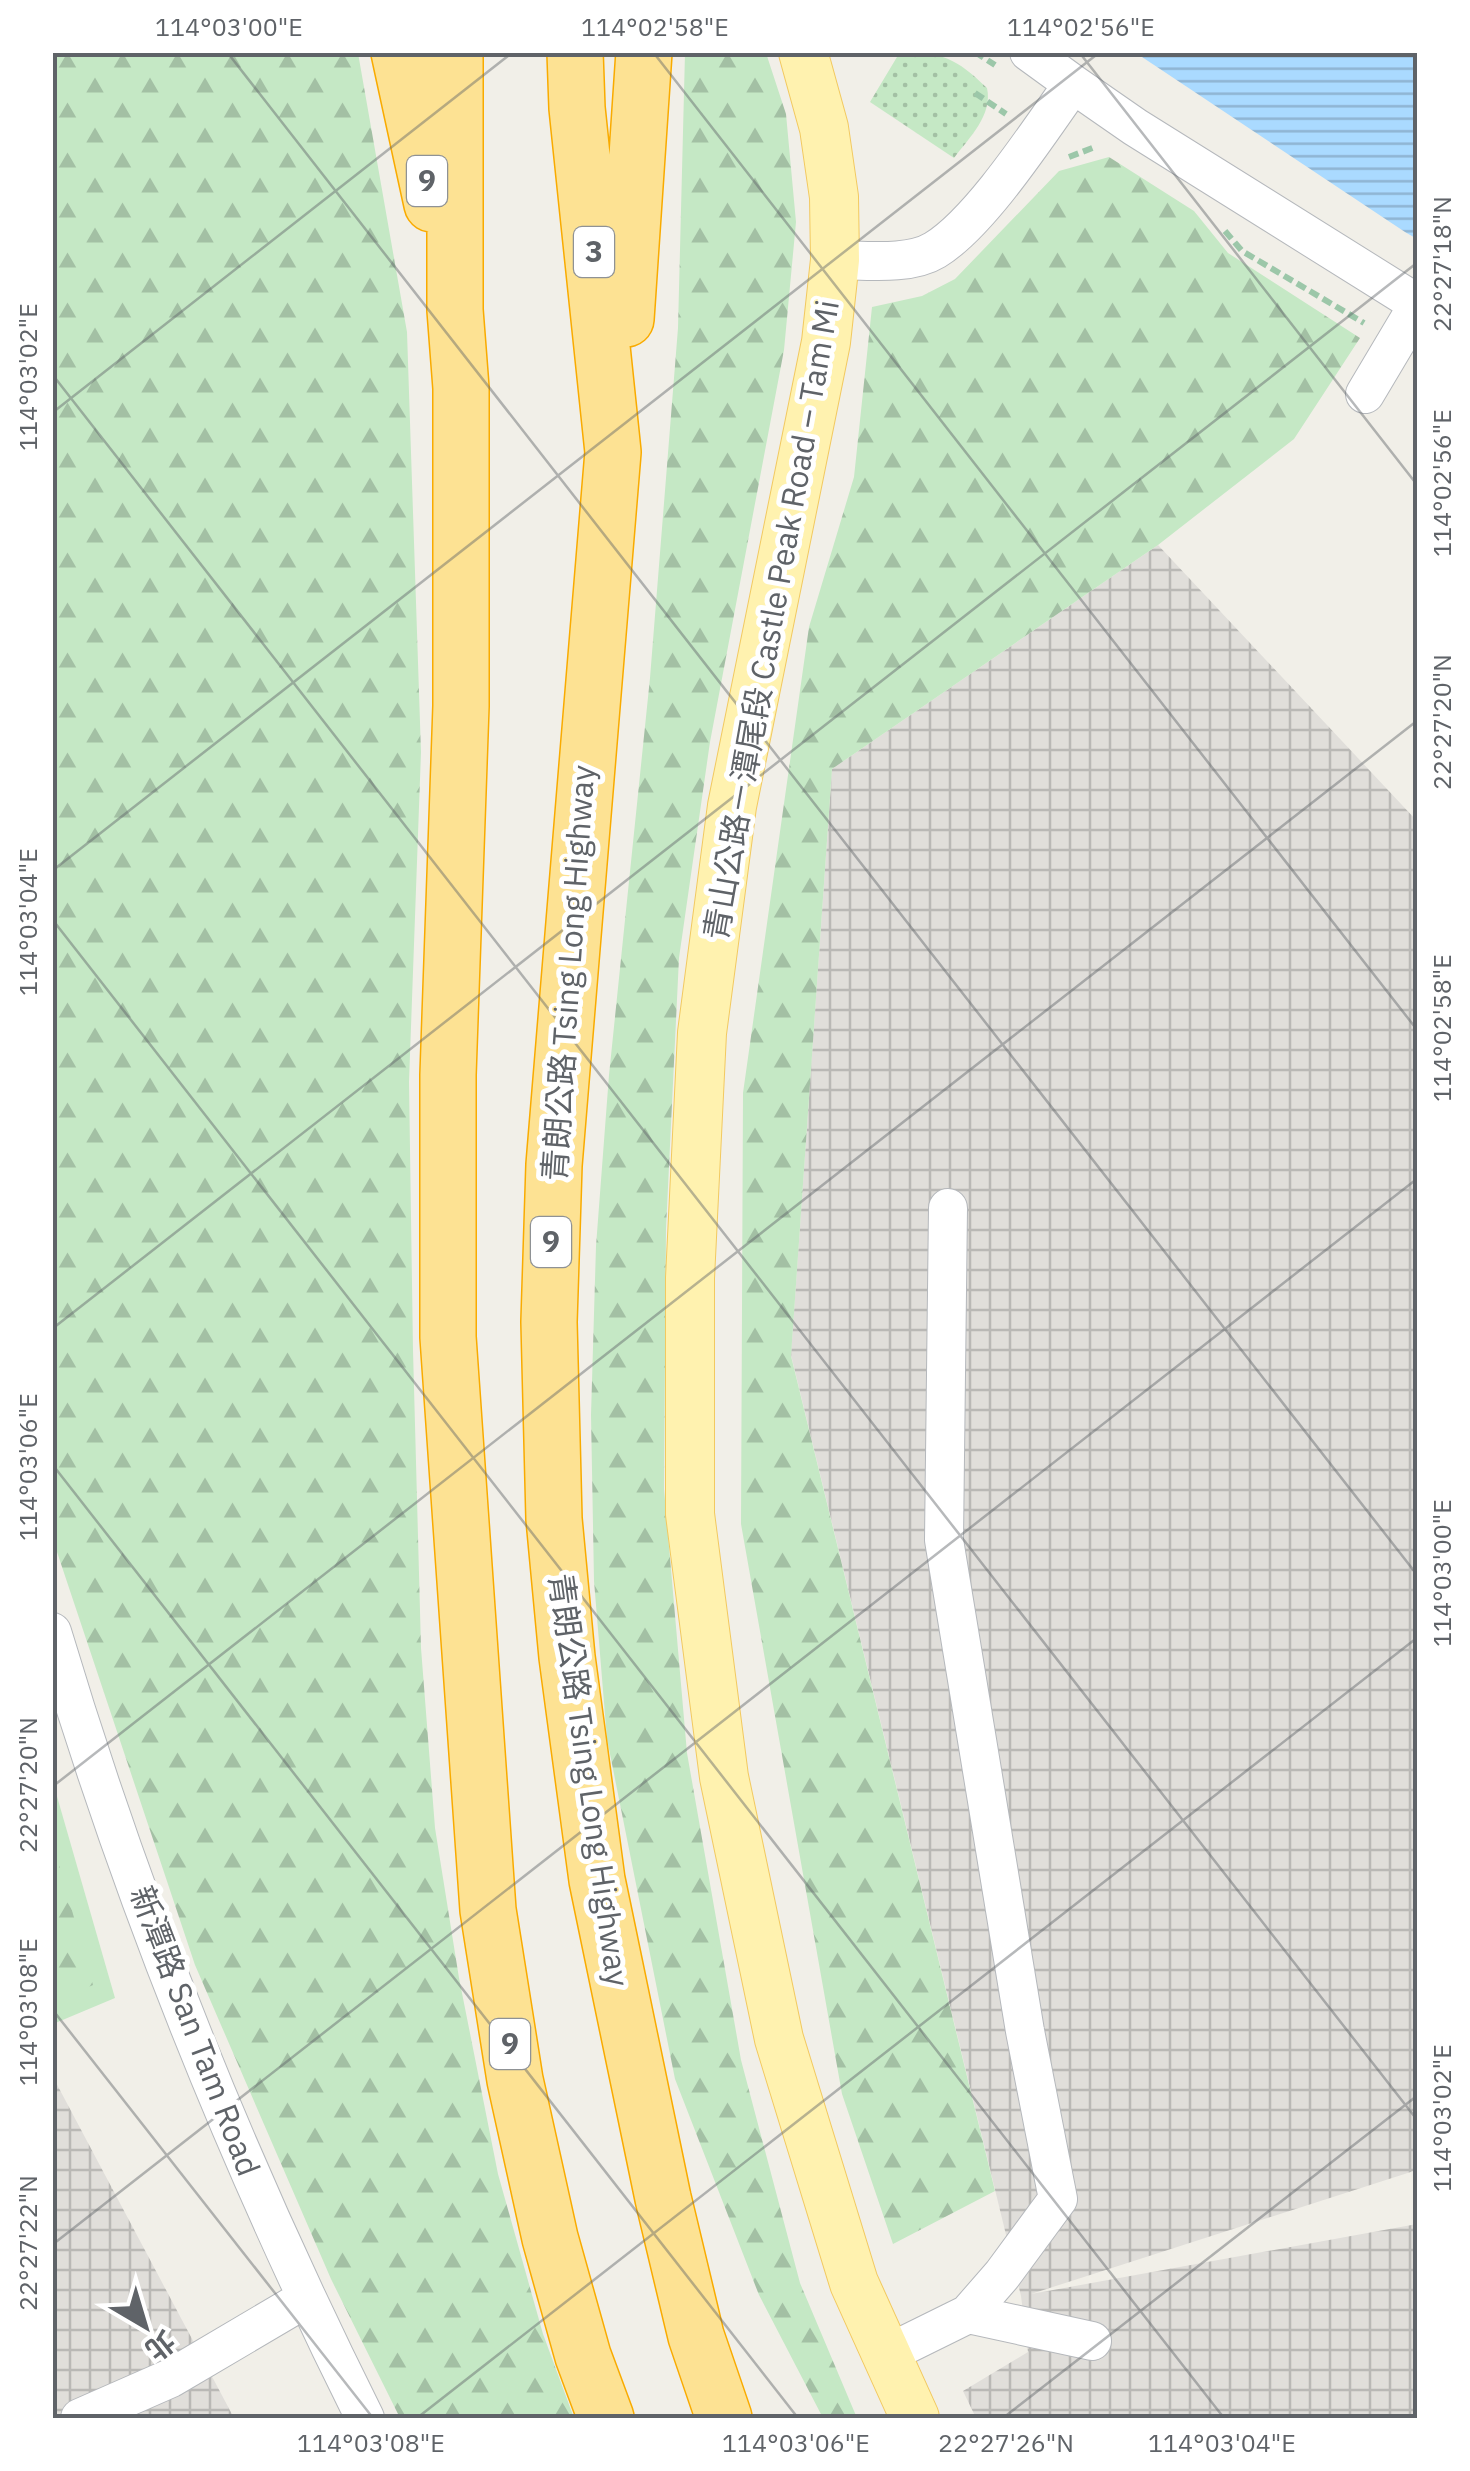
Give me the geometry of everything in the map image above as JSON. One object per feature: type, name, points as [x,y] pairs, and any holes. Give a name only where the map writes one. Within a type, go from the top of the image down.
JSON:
[{"type":"highway","name":"9","points":[[399,52],[455,310],[460,388],[461,706],[448,1075],[448,1337],[488,1910],[515,2080],[550,2238],[583,2356],[606,2418]]},
{"type":"highway","points":[[455,52],[455,310]]},
{"type":"highway","name":"青朗公路 Tsing Long Highway","points":[[575,52],[577,108],[613,452],[554,1165],[549,1322],[554,1519],[567,1656],[597,1880],[667,2216],[696,2336],[724,2418]]},
{"type":"highway","name":"9","points":[[613,452],[628,300],[644,52]]},
{"type":"main road","name":"青山公路－潭尾段 Castle Peak Road – Tam Mi","points":[[803,52],[824,128],[834,197],[835,260],[826,342],[732,806],[702,1034],[690,1278],[690,1514],[724,1777],[779,2040],[854,2284],[915,2418]]},
{"type":"street","points":[[1029,52],[1135,127],[1418,304],[1365,394]]},
{"type":"street","points":[[835,260],[912,258],[933,252],[980,208],[1073,84]]},
{"type":"street","points":[[887,2354],[968,2314],[1002,2276],[1058,2199],[1026,2032],[944,1540],[948,1208]]},
{"type":"street","name":"新潭路 San Tam Road","points":[[52,1632],[169,1975],[231,2133],[305,2299],[366,2418]]},
{"type":"street","points":[[80,2418],[171,2378],[305,2299]]},
{"type":"street","points":[[968,2314],[1092,2341]]},
{"type":"path","points":[[975,94],[1007,114]]},
{"type":"shaded area","points":[[1158,545],[1417,821],[1417,2170],[1031,2294],[1417,2224],[1417,2418],[976,2418],[963,2391],[1028,2352],[1021,2296],[791,1355],[832,769]]},
{"type":"shaded area","points":[[53,2077],[234,2418],[53,2418]]},
{"type":"green space","points":[[900,52],[948,59],[987,88],[983,117],[954,158],[870,102]]},
{"type":"green space","points":[[52,53],[358,53],[407,332],[421,752],[409,1082],[413,1350],[421,1648],[435,1828],[459,1978],[498,2174],[543,2334],[574,2418],[400,2418],[331,2279],[195,1965],[53,1540]]},
{"type":"green space","points":[[685,53],[766,53],[786,114],[796,222],[784,350],[710,742],[679,958],[666,1229],[664,1489],[687,1753],[741,2060],[800,2283],[857,2418],[823,2418],[759,2295],[675,2079],[607,1739],[594,1581],[591,1415],[596,1246],[609,1075],[650,678],[678,328]]},
{"type":"green space","points":[[1109,157],[1194,211],[1228,253],[1360,338],[1294,439],[1158,545],[832,769],[791,1356],[995,2191],[893,2244],[842,2094],[741,1524],[743,1093],[809,627],[854,477],[872,307],[922,296],[955,279],[1059,171]]},
{"type":"green space","points":[[52,1779],[115,1998],[53,2024],[52,2024]]},
{"type":"green space","points":[[53,1843],[93,1985],[52,2003]]},
{"type":"water","points":[[1136,53],[1417,53],[1417,239],[1405,232]]}]
